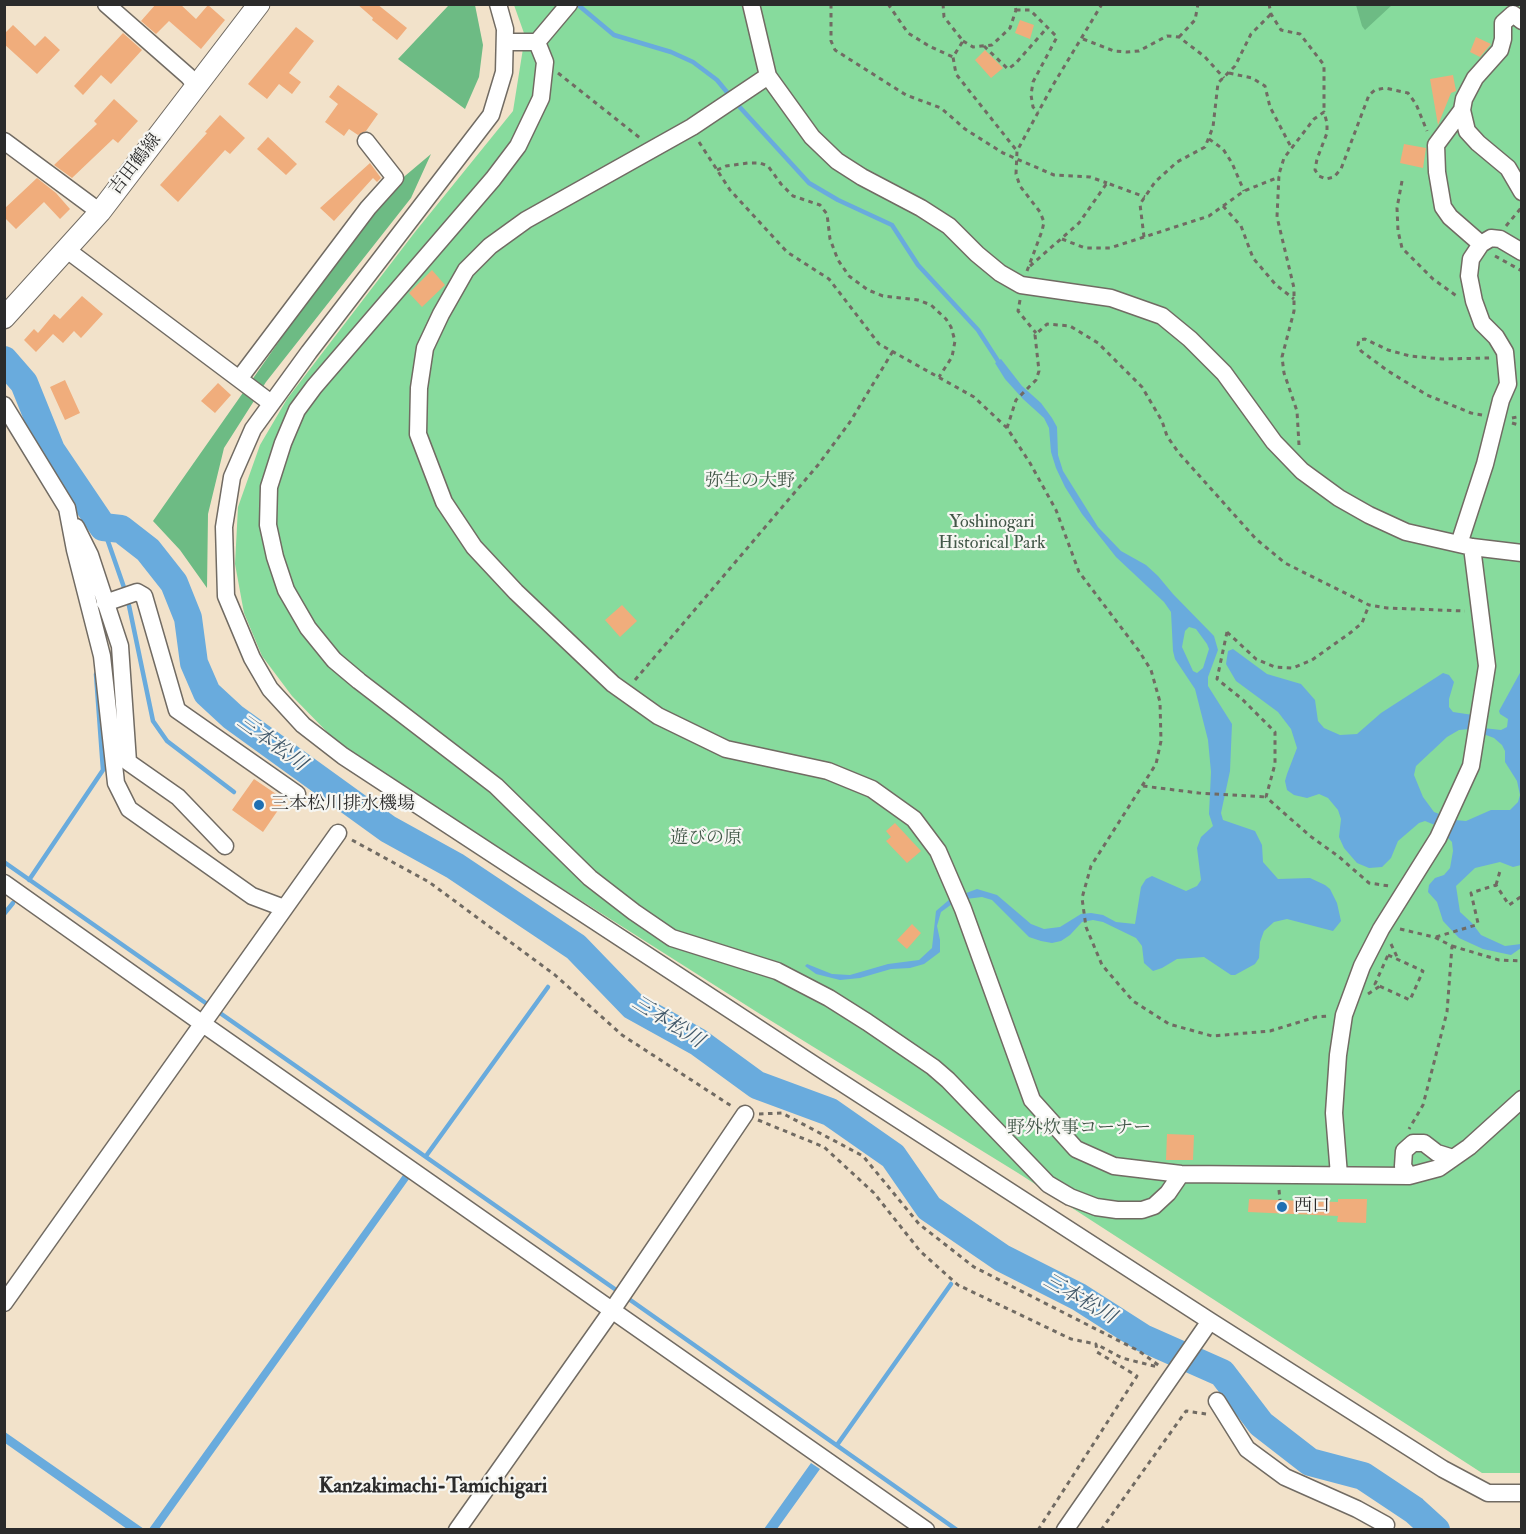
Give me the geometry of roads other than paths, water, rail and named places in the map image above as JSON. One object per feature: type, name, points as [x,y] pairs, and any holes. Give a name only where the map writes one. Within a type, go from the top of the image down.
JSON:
[{"type":"main road","name":"吉田鶴線","points":[[4,318],[100,212],[259,4]]},
{"type":"street","points":[[106,4],[188,76],[197,87]]},
{"type":"street","points":[[498,4],[505,29],[504,72],[491,115],[253,429],[232,477],[224,527],[226,596],[252,658],[270,690],[303,725],[363,769],[809,1062],[1210,1321],[1443,1469],[1488,1493],[1521,1493]]},
{"type":"street","points":[[505,42],[537,42],[569,4]]},
{"type":"street","points":[[751,4],[768,76],[812,137],[837,161],[949,226],[977,254],[1000,273],[1020,285],[1111,298],[1162,316],[1190,339],[1224,373],[1274,442],[1302,471],[1339,498],[1406,532],[1466,546],[1521,553]]},
{"type":"street","points":[[1513,13],[1503,23],[1500,50],[1475,78],[1464,99],[1462,110],[1467,131],[1508,168],[1521,192]]},
{"type":"street","points":[[537,42],[545,62],[541,98],[518,146],[493,179],[314,387],[297,410],[283,443],[269,488],[268,525],[286,590],[308,628],[334,660],[358,681],[496,786],[590,878],[654,927],[683,942],[777,971],[829,998],[867,1022],[933,1067],[1048,1184],[1070,1197],[1096,1207],[1142,1210],[1154,1206],[1168,1193],[1180,1174]]},
{"type":"street","points":[[768,76],[692,127],[526,220],[490,246],[466,270],[425,348],[419,388],[418,434],[444,502],[474,547],[516,592],[580,653],[625,692],[658,716],[726,748],[828,771],[872,789],[914,819],[938,851],[963,909],[1032,1100],[1076,1149],[1114,1166],[1180,1174],[1410,1176],[1439,1168],[1469,1147],[1521,1099]]},
{"type":"street","points":[[1462,110],[1438,143],[1437,172],[1443,207],[1450,217],[1481,244]]},
{"type":"street","points":[[4,141],[100,212]]},
{"type":"street","points":[[239,380],[368,208],[395,177],[366,141]]},
{"type":"street","points":[[1339,1174],[1334,1113],[1338,1055],[1344,1016],[1362,966],[1383,926],[1438,838],[1471,766],[1488,666],[1481,611],[1466,546],[1496,418],[1508,384],[1506,358],[1497,338],[1482,323],[1474,301],[1469,276],[1471,259],[1481,244],[1491,238],[1500,239],[1521,252]]},
{"type":"street","points":[[67,250],[272,403]]},
{"type":"street","points":[[4,405],[67,508],[90,555],[120,646],[128,762],[178,797],[225,846]]},
{"type":"street","points":[[67,508],[75,550],[102,656],[116,783],[129,809],[252,896],[284,908]]},
{"type":"street","points":[[105,603],[137,592],[144,596],[177,710],[297,795]]},
{"type":"street","points":[[4,1303],[338,833]]},
{"type":"street","points":[[4,883],[210,1014],[619,1299],[926,1530]]},
{"type":"street","points":[[457,1530],[745,1114]]},
{"type":"street","points":[[1410,1176],[1403,1166],[1404,1151],[1413,1143],[1424,1143],[1437,1153],[1453,1158]]},
{"type":"street","points":[[1065,1530],[1169,1371],[1200,1337],[1210,1321]]},
{"type":"street","points":[[1212,1408],[1247,1449],[1284,1477],[1357,1509],[1386,1525],[1383,1530]]},
{"type":"water","points":[[1001,359],[1052,418],[1057,427],[1058,455],[1063,471],[1098,527],[1121,551],[1146,565],[1158,576],[1214,636],[1218,650],[1208,677],[1208,686],[1232,724],[1230,771],[1221,813],[1223,820],[1255,831],[1262,845],[1263,862],[1278,879],[1310,878],[1330,889],[1337,903],[1341,921],[1333,931],[1287,919],[1274,922],[1264,931],[1260,942],[1259,958],[1255,964],[1235,975],[1231,975],[1204,957],[1177,959],[1153,971],[1144,963],[1142,946],[1136,938],[1103,922],[1093,920],[1082,922],[1061,941],[1052,943],[1041,941],[1029,937],[992,900],[982,897],[952,904],[941,912],[937,926],[940,952],[924,964],[840,980],[816,974],[805,966],[807,964],[832,974],[850,975],[888,964],[919,960],[932,948],[936,911],[950,899],[977,889],[997,895],[1031,924],[1044,929],[1060,927],[1081,914],[1091,913],[1103,915],[1116,922],[1135,924],[1141,887],[1146,879],[1152,876],[1186,891],[1197,886],[1201,880],[1197,848],[1201,837],[1213,826],[1209,814],[1211,772],[1208,740],[1195,689],[1175,659],[1171,612],[1164,602],[1116,557],[1082,514],[1056,468],[1051,452],[1049,428],[1044,418],[1005,379],[995,363]],"holes":[[[1189,627],[1196,629],[1209,649],[1203,668],[1197,673],[1193,671],[1182,647],[1185,631]]]},
{"type":"water","points":[[1233,649],[1267,674],[1301,684],[1315,700],[1318,721],[1324,728],[1340,735],[1357,734],[1381,713],[1443,673],[1449,675],[1454,682],[1449,699],[1449,707],[1453,712],[1473,715],[1483,728],[1501,730],[1507,727],[1508,719],[1499,711],[1521,671],[1521,865],[1513,867],[1500,862],[1475,868],[1456,886],[1460,912],[1481,935],[1505,946],[1521,944],[1521,948],[1511,955],[1483,949],[1459,938],[1443,921],[1437,902],[1428,892],[1429,885],[1450,868],[1453,851],[1452,842],[1435,825],[1425,821],[1419,823],[1398,841],[1391,858],[1382,867],[1369,868],[1357,863],[1344,848],[1339,837],[1341,819],[1338,810],[1328,798],[1319,794],[1307,798],[1294,795],[1287,790],[1285,781],[1297,748],[1291,729],[1278,712],[1236,681],[1226,664],[1228,651]],"holes":[[[1470,729],[1494,738],[1502,745],[1505,751],[1505,762],[1517,781],[1520,795],[1518,802],[1510,810],[1491,810],[1466,821],[1455,820],[1434,812],[1423,797],[1414,775],[1416,766],[1447,737],[1459,730]]]},
{"type":"water","points":[[403,1175],[409,1179],[159,1529],[149,1529]]},
{"type":"water","points":[[5,1432],[144,1529],[127,1529],[5,1443]]},
{"type":"water","points":[[811,1463],[820,1469],[777,1529],[764,1529]]},
{"type":"waterway","points":[[577,4],[614,35],[671,52],[693,62],[717,80],[731,97]]},
{"type":"waterway","points":[[736,103],[809,183],[838,200],[892,225],[918,265],[978,330],[998,361]]},
{"type":"waterway","name":"三本松川","points":[[4,360],[24,383],[51,450],[103,527],[121,529],[148,550],[174,583],[188,618],[194,663],[207,693],[233,717],[388,829],[455,866],[576,947],[633,1006],[698,1042],[757,1085],[830,1112],[893,1156],[929,1208],[1002,1258],[1079,1297],[1143,1338],[1222,1373],[1261,1424],[1310,1462],[1363,1476],[1414,1510],[1436,1530]]},
{"type":"waterway","points":[[103,527],[127,596],[153,721],[167,741],[234,792]]},
{"type":"waterway","points":[[29,880],[103,770],[96,674]]},
{"type":"waterway","points":[[4,862],[619,1292]]},
{"type":"waterway","points":[[4,914],[13,903]]},
{"type":"waterway","points":[[426,1156],[548,987]]},
{"type":"waterway","points":[[837,1445],[951,1284]]},
{"type":"waterway","points":[[626,1297],[957,1530]]},
{"type":"place","name":"三本松川排水機場","points":[[259,805]]},
{"type":"place","name":"西口","points":[[1282,1207]]},
{"type":"district","name":"Kanzakimachi-Tamichigari","points":[[433,1487]]},
{"type":"park label","name":"弥生の大野","points":[[750,482]]},
{"type":"park label","name":"Yoshinogari Historical Park","points":[[992,533]]},
{"type":"park label","name":"遊びの原","points":[[706,839]]},
{"type":"park label","name":"野外炊事コーナー","points":[[1079,1129]]}]
